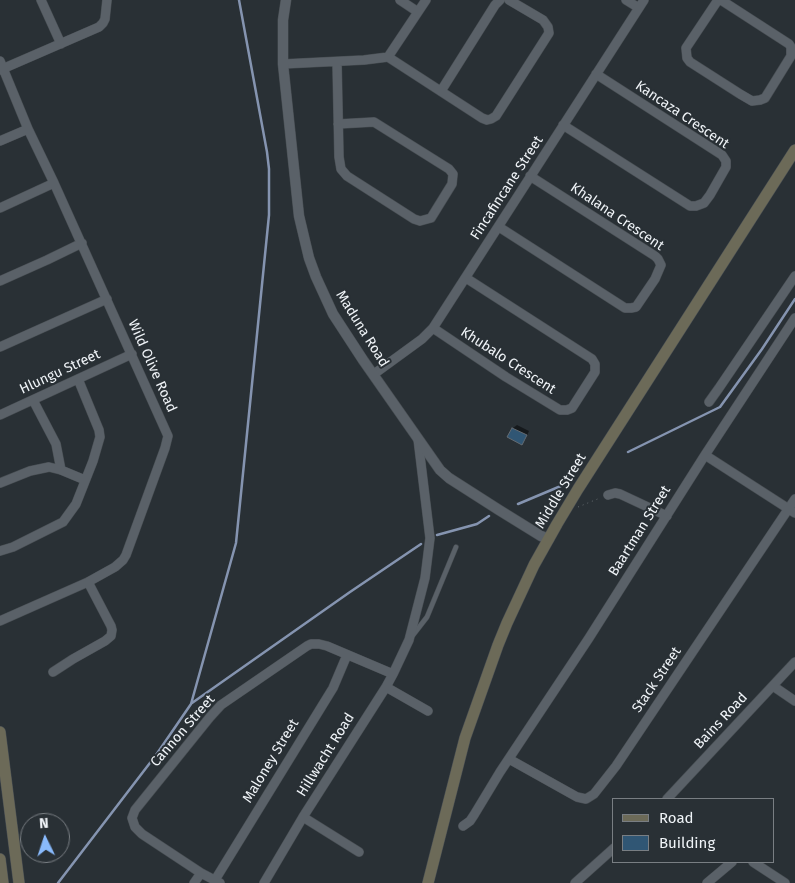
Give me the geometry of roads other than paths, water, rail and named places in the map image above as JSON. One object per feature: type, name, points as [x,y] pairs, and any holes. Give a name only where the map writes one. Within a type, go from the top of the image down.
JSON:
[{"type":"main road","name":"Middle Street","points":[[428,883],[465,738],[477,701],[506,624],[534,565],[578,488],[795,150]]},
{"type":"main road","points":[[0,732],[19,883]]},
{"type":"main road","points":[[0,859],[3,883]]},
{"type":"street","points":[[41,0],[61,44]]},
{"type":"street","points":[[1,67],[99,27],[105,21],[107,0]]},
{"type":"street","name":"Maduna Road","points":[[286,0],[283,20],[283,64],[299,216],[309,258],[333,314],[440,470],[449,478],[541,536],[549,539]]},
{"type":"street","points":[[400,0],[418,12]]},
{"type":"street","points":[[283,64],[375,60],[388,57],[426,0]]},
{"type":"street","points":[[441,91],[500,0]]},
{"type":"street","points":[[388,57],[485,119],[491,119],[496,116],[549,33],[548,27],[543,20],[509,0]]},
{"type":"street","points":[[626,0],[642,4]]},
{"type":"street","points":[[720,0],[791,47],[792,56],[765,98],[758,101],[752,101],[688,60],[686,48],[720,0]]},
{"type":"street","name":"Fincafincane Street","points":[[374,374],[422,339],[433,328],[642,4]]},
{"type":"street","points":[[337,62],[338,124],[340,164],[343,172],[414,219],[420,221],[431,218],[452,184],[453,174],[449,169],[375,123],[338,124]]},
{"type":"street","name":"Wild Olive Road","points":[[0,621],[88,582],[115,567],[125,557],[168,441],[168,434],[1,67]]},
{"type":"street","name":"Kancaza Crescent","points":[[563,125],[690,206],[704,203],[710,195],[726,167],[726,160],[722,155],[596,74]]},
{"type":"street","points":[[0,141],[28,129]]},
{"type":"street","name":"Khalana Crescent","points":[[498,227],[625,308],[636,307],[655,279],[661,268],[657,257],[530,176]]},
{"type":"street","points":[[0,208],[54,183]]},
{"type":"street","points":[[0,281],[82,243]]},
{"type":"street","points":[[709,402],[795,276]]},
{"type":"street","name":"Khubalo Crescent","points":[[433,328],[560,410],[572,408],[595,372],[595,364],[592,359],[466,278]]},
{"type":"street","points":[[0,347],[107,299]]},
{"type":"street","name":"Baartman Street","points":[[463,826],[474,815],[795,318]]},
{"type":"street","name":"Hlungu Street","points":[[0,415],[132,354]]},
{"type":"street","points":[[0,551],[13,548],[63,522],[76,504],[100,437],[99,430],[78,379]]},
{"type":"street","points":[[33,400],[56,444],[61,470]]},
{"type":"street","name":"Hillwacht Road","points":[[264,883],[386,687],[409,640],[425,578],[430,538],[418,439]]},
{"type":"street","points":[[705,455],[792,511]]},
{"type":"street","points":[[0,483],[38,468],[49,467],[85,480]]},
{"type":"street","points":[[608,495],[615,493],[627,497],[666,516]]},
{"type":"street","name":"Stack Street","points":[[509,759],[577,797],[586,799],[594,794],[616,766],[792,511],[795,499]]},
{"type":"street","points":[[53,672],[111,636],[111,626],[88,582]]},
{"type":"street","name":"Cannon Street","points":[[218,882],[201,873],[140,832],[135,827],[132,816],[210,717],[221,705],[307,646],[315,644],[323,645],[393,674]]},
{"type":"street","name":"Maloney Street","points":[[218,882],[333,688],[347,655]]},
{"type":"street","name":"Bains Road","points":[[668,798],[795,662]]},
{"type":"street","points":[[774,686],[795,700]]},
{"type":"street","points":[[386,687],[428,711]]},
{"type":"street","points":[[304,817],[359,852]]},
{"type":"street","points":[[575,883],[612,850]]},
{"type":"street","points":[[707,883],[731,863]]},
{"type":"street","points":[[755,863],[785,883]]},
{"type":"street","points":[[194,883],[201,873]]},
{"type":"lane","name":"Hillwacht Road","points":[[409,640],[427,617],[456,547]]},
{"type":"waterway","points":[[58,883],[156,755],[191,704],[236,543],[269,215],[267,152],[239,0]]},
{"type":"waterway","points":[[628,452],[720,407],[795,299]]},
{"type":"waterway","points":[[518,504],[568,483]]},
{"type":"waterway","points":[[437,535],[477,524],[489,516]]},
{"type":"waterway","points":[[192,703],[421,544]]}]
